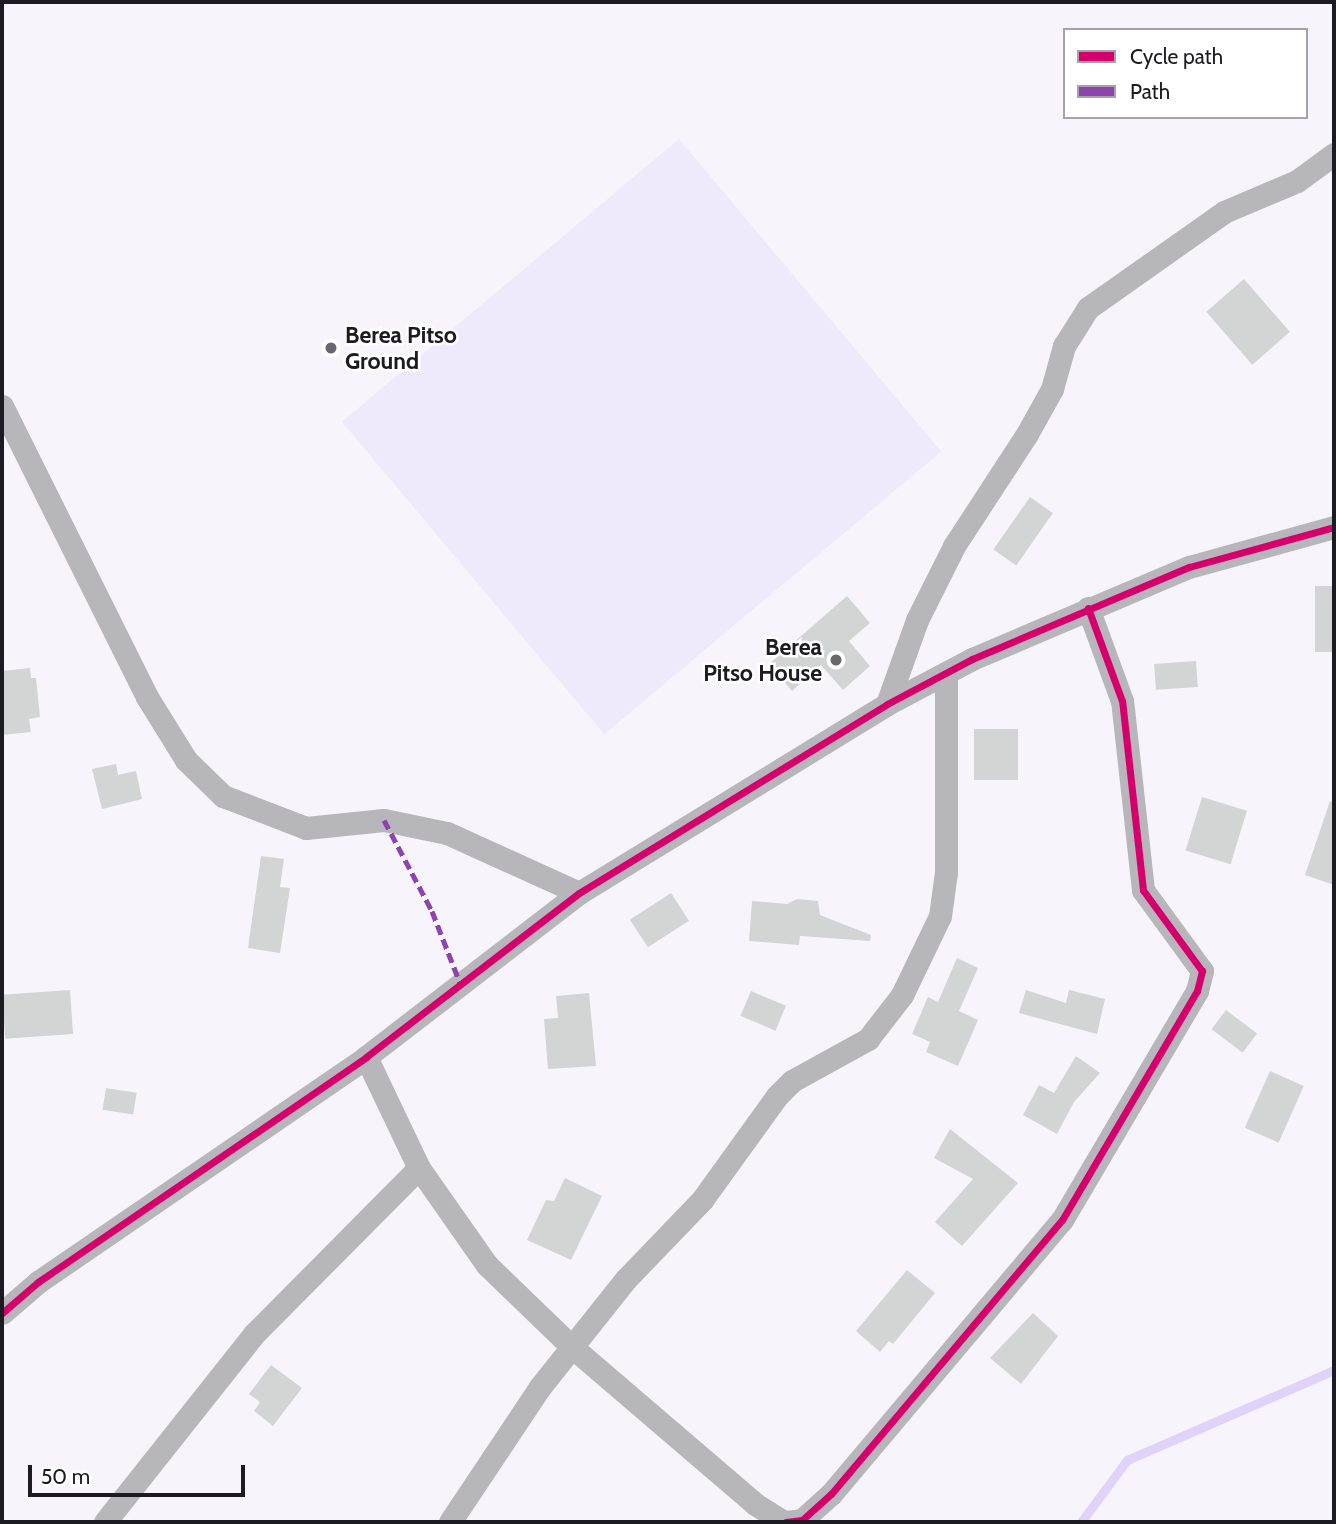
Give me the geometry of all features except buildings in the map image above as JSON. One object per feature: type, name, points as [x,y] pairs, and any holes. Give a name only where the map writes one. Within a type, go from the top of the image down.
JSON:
[{"type":"street","points":[[887,704],[917,620],[954,546],[1027,434],[1052,389],[1064,345],[1088,309],[1224,212],[1297,181],[1334,153]]},
{"type":"street","points":[[2,406],[147,697],[186,760],[223,796],[306,828],[384,820],[447,833],[579,893]]},
{"type":"street","points":[[2,1313],[38,1282],[366,1057],[579,893],[887,704],[946,673],[1088,608],[1189,567],[1334,527]]},
{"type":"street","points":[[366,1057],[419,1168],[487,1265],[572,1347],[755,1504],[785,1522],[802,1520],[831,1494],[1062,1220],[1197,992],[1202,971],[1143,890],[1122,701],[1088,608]]},
{"type":"street","points":[[450,1522],[540,1387],[626,1279],[702,1200],[777,1096],[792,1081],[868,1039],[902,995],[940,916],[946,872],[946,673]]},
{"type":"street","points":[[105,1522],[254,1334],[419,1168]]},
{"type":"shaded area","points":[[679,139],[941,452],[604,734],[342,422]]},
{"type":"waterway","points":[[1081,1522],[1127,1460],[1334,1370]]},
{"type":"marked path","points":[[384,820],[432,911],[460,983]]},
{"type":"cycle path","points":[[2,1313],[38,1282],[366,1057],[579,893],[887,704],[972,659],[1189,567],[1334,527]]},
{"type":"cycle path","points":[[786,1522],[802,1520],[831,1494],[1062,1220],[1197,991],[1202,971],[1143,890],[1122,701],[1088,608]]},
{"type":"place","name":"Berea Pitso Ground","points":[[331,348]]},
{"type":"place","name":"Berea Pitso House","points":[[836,660]]}]
